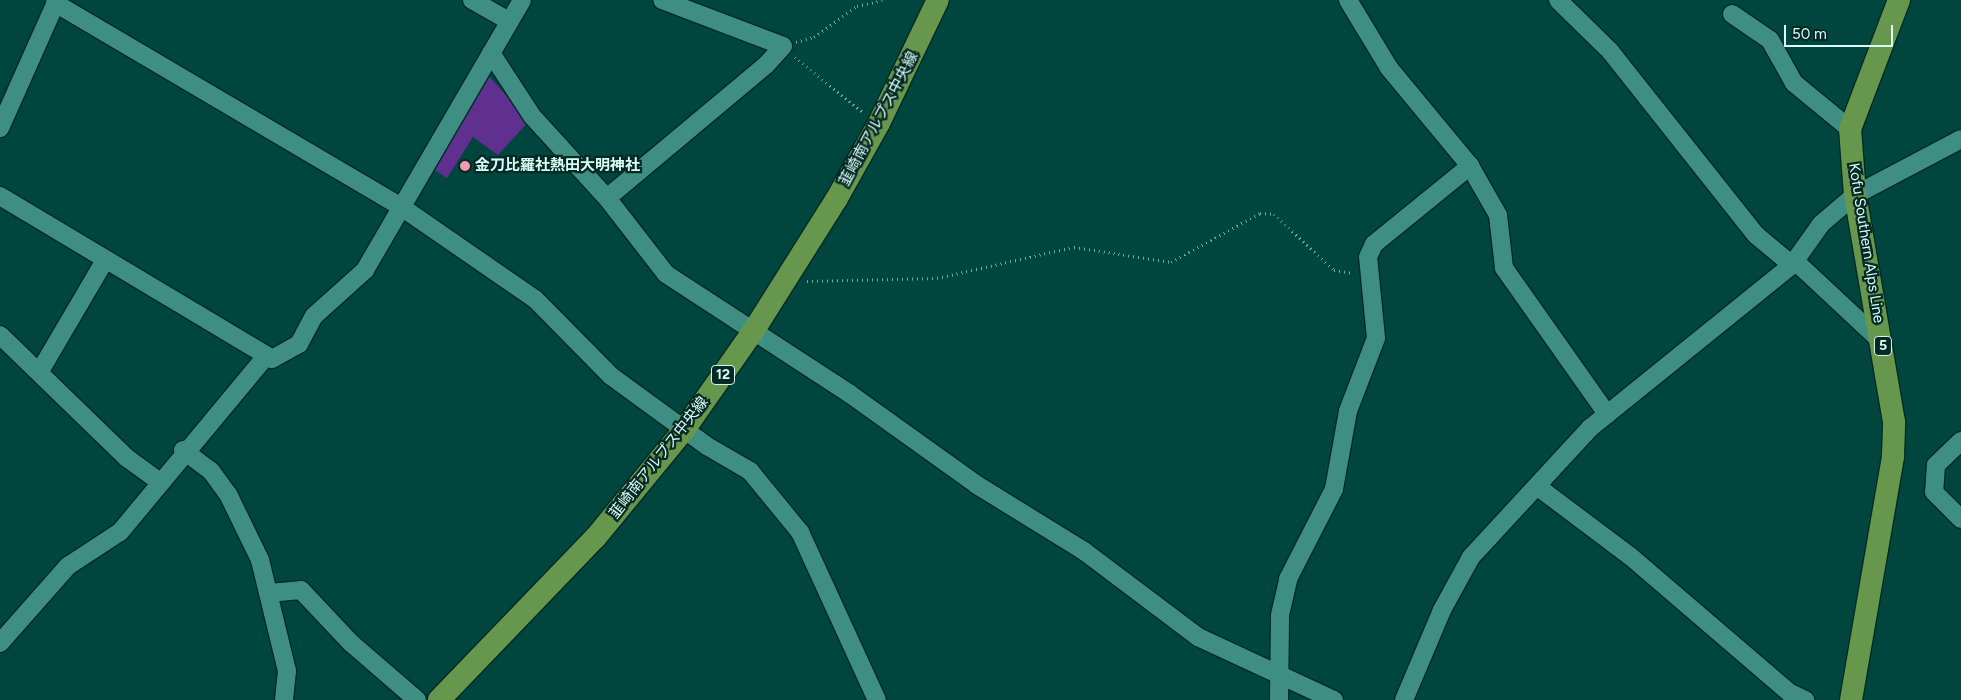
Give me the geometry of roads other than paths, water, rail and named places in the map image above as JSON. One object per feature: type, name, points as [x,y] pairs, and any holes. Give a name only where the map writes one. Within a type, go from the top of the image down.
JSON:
[{"type":"main road","name":"韮崎南アルプス中央線","points":[[439,700],[596,537],[684,430],[790,275],[879,123],[938,0]]},
{"type":"main road","name":"Kofu Southern Alps Line","points":[[1851,700],[1893,456],[1894,422],[1883,342],[1855,195],[1850,129],[1899,0]]},
{"type":"street","points":[[472,0],[509,21]]},
{"type":"street","points":[[0,196],[272,359],[299,344],[314,316],[365,270],[400,206],[522,0]]},
{"type":"street","points":[[607,198],[738,89],[783,46],[662,0]]},
{"type":"street","points":[[1348,0],[1389,68],[1470,166],[1498,215],[1504,268],[1608,414]]},
{"type":"street","points":[[1558,0],[1610,52],[1756,235],[1793,263],[1883,342]]},
{"type":"street","points":[[0,128],[56,1],[400,206],[535,299],[611,376],[684,430],[750,471],[776,498],[804,540],[877,700]]},
{"type":"street","points":[[1732,14],[1770,40],[1794,83],[1850,129]]},
{"type":"street","points":[[491,53],[532,116],[607,198],[666,274],[754,330],[977,485],[1084,551],[1198,637],[1280,678],[1334,700]]},
{"type":"street","points":[[1404,700],[1442,610],[1472,558],[1608,414],[1793,263],[1821,224],[1855,195],[1961,139]]},
{"type":"street","points":[[1279,700],[1280,614],[1288,579],[1334,489],[1348,411],[1376,338],[1368,257],[1374,244],[1470,166]]},
{"type":"street","points":[[40,371],[105,260]]},
{"type":"street","points":[[0,336],[40,371],[127,458],[159,481]]},
{"type":"street","points":[[0,643],[68,566],[120,532],[183,450],[266,356]]},
{"type":"street","points":[[1959,446],[1936,465],[1934,492],[1961,519]]},
{"type":"street","points":[[183,450],[211,471],[228,494],[249,533],[268,593],[287,671],[284,700]]},
{"type":"street","points":[[1538,487],[1630,556],[1790,693],[1805,700]]},
{"type":"street","points":[[268,593],[301,590],[350,643],[417,700]]},
{"type":"place","name":"金刀比羅社熱田大明神社","points":[[465,166]]}]
